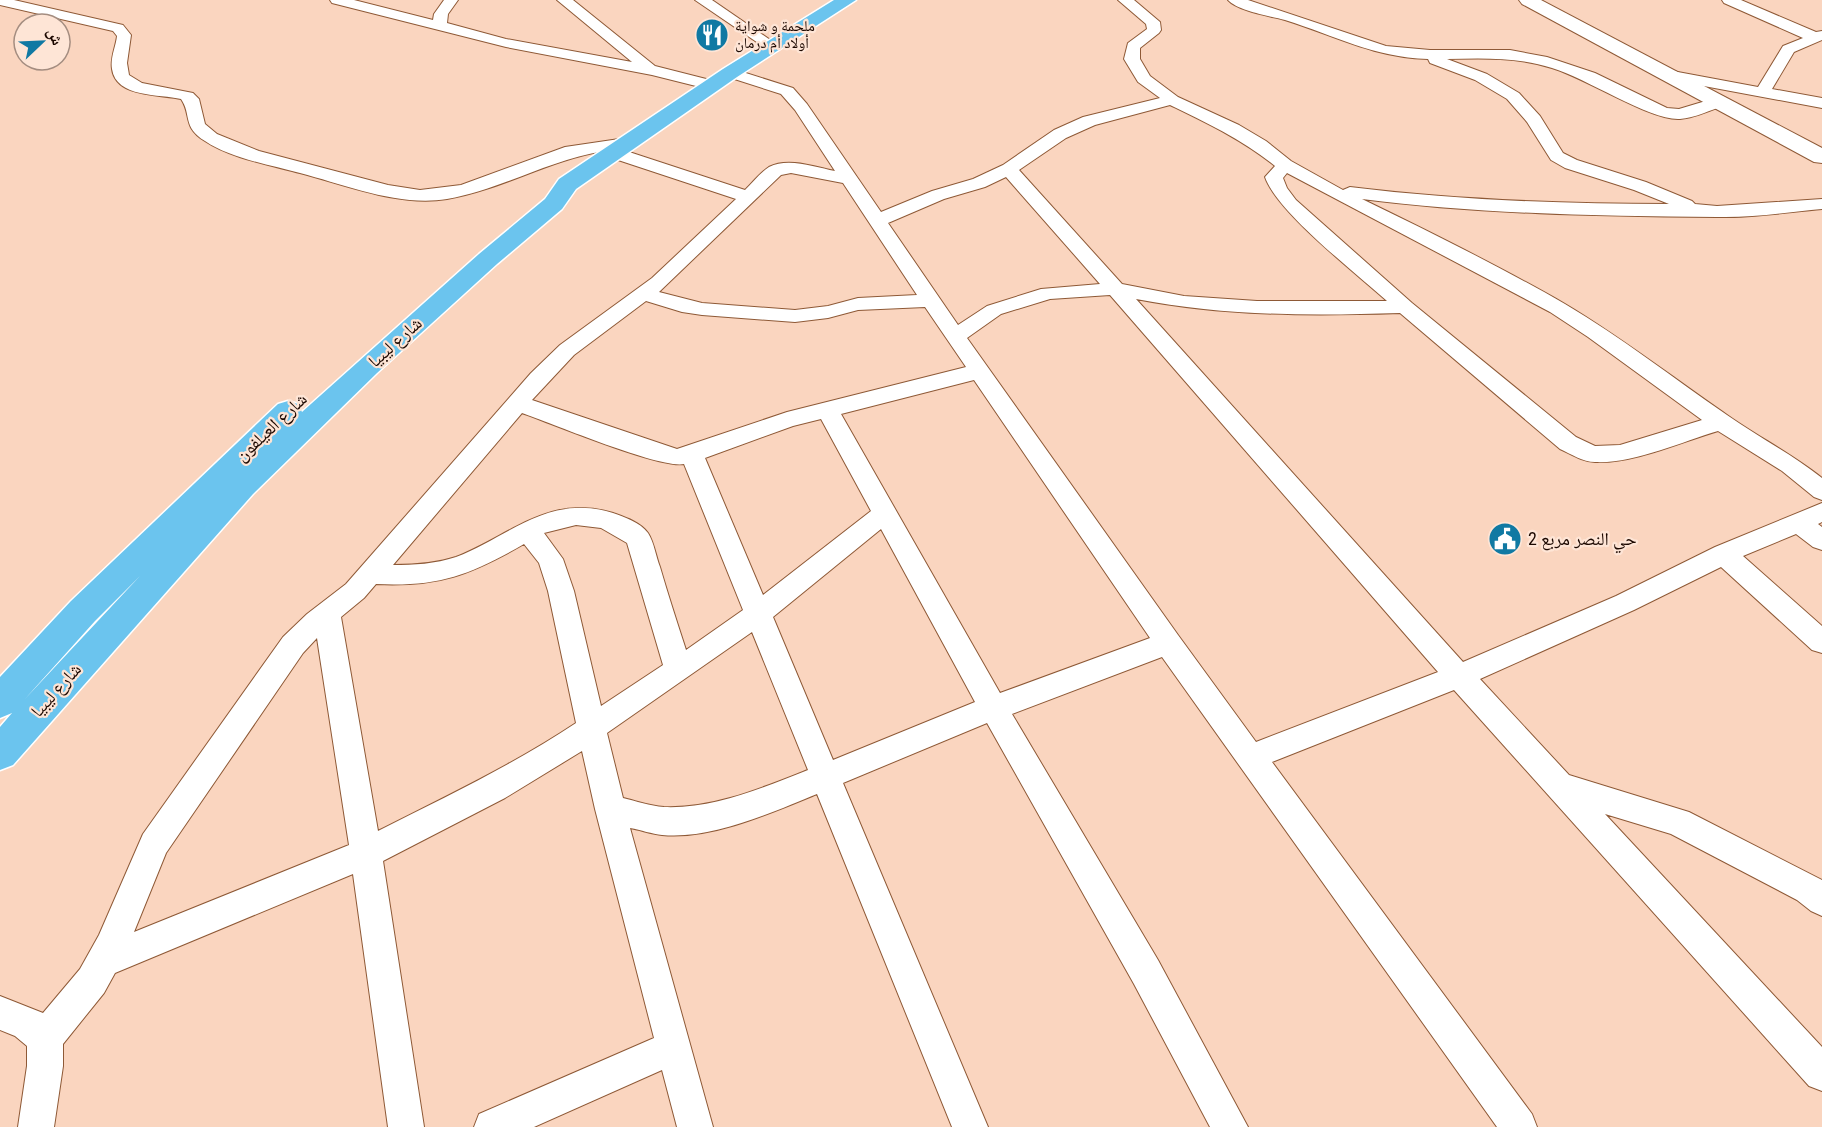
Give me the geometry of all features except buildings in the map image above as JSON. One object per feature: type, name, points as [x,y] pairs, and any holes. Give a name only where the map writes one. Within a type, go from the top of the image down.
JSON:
[{"type":"highway","name":"شارع ليبيا","points":[[0,753],[242,486],[367,367],[488,259],[554,204],[567,184],[827,7],[847,0]]},
{"type":"highway","name":"شارع العيلفون","points":[[0,702],[91,603],[224,471],[343,359],[464,254],[534,198],[567,184]]},
{"type":"street","points":[[337,0],[506,43],[652,70],[721,79],[762,81],[787,91],[801,107],[955,337],[1168,643],[1519,1127]]},
{"type":"street","points":[[439,26],[441,14],[451,0]]},
{"type":"street","points":[[564,0],[652,70]]},
{"type":"street","points":[[702,0],[772,46]]},
{"type":"street","points":[[1125,0],[1153,22],[1154,30],[1133,46],[1132,59],[1144,79],[1172,100],[1233,129],[1260,145],[1285,165],[1325,188],[1427,238],[1557,308],[1595,332],[1721,422],[1790,465],[1822,490]]},
{"type":"street","points":[[1235,0],[1309,24],[1356,44],[1414,54],[1481,77],[1514,96],[1534,119],[1557,156],[1571,164],[1640,186],[1700,210]]},
{"type":"street","points":[[1528,0],[1822,157]]},
{"type":"street","points":[[1729,0],[1818,36]]},
{"type":"street","points":[[0,1],[118,28],[124,35],[119,66],[122,76],[143,89],[187,96],[191,99],[197,126],[211,138],[253,154],[387,190],[420,195],[454,193],[570,151],[619,148],[749,197]]},
{"type":"street","points":[[1763,90],[1788,49],[1818,36]]},
{"type":"street","points":[[1414,54],[1482,54],[1539,59],[1572,68],[1664,112],[1680,114],[1719,102]]},
{"type":"street","points":[[1667,75],[1763,90],[1822,103]]},
{"type":"street","points":[[876,221],[938,195],[979,183],[1009,169],[1060,134],[1089,121],[1172,100]]},
{"type":"street","points":[[1285,165],[1274,177],[1278,189],[1290,204],[1405,307],[1568,443],[1593,454],[1620,453],[1721,422]]},
{"type":"street","points":[[36,1127],[45,1066],[45,1038],[92,981],[154,844],[293,645],[310,627],[347,598],[517,403],[567,350],[645,294],[691,253],[775,171],[783,168],[847,178]]},
{"type":"street","points":[[1009,169],[1459,676],[1822,1073]]},
{"type":"street","points":[[1325,188],[1412,201],[1505,208],[1717,212],[1822,204]]},
{"type":"street","points":[[955,337],[994,310],[1048,293],[1117,289],[1184,302],[1257,307],[1328,309],[1405,307]]},
{"type":"street","points":[[645,294],[682,306],[702,309],[795,316],[828,312],[858,304],[931,301]]},
{"type":"street","points":[[517,403],[662,454],[677,457],[827,409],[980,371]]},
{"type":"street","points":[[827,409],[993,708],[1146,972],[1230,1127]]},
{"type":"street","points":[[692,454],[970,1127]]},
{"type":"street","points":[[103,961],[366,853],[494,788],[590,729],[758,614],[885,513]]},
{"type":"street","points":[[369,574],[422,575],[447,570],[484,555],[527,530],[557,518],[580,515],[606,520],[638,538],[678,670]]},
{"type":"street","points":[[1251,757],[1459,676],[1625,603],[1724,554],[1810,517],[1822,540]]},
{"type":"street","points":[[527,530],[550,559],[561,591],[590,729],[695,1127]]},
{"type":"street","points":[[1724,554],[1822,642]]},
{"type":"street","points":[[327,614],[366,853],[406,1127]]},
{"type":"street","points":[[610,809],[663,821],[701,818],[748,808],[993,708],[1168,643]]},
{"type":"street","points":[[1560,786],[1678,822],[1808,889],[1822,900]]},
{"type":"street","points":[[0,1013],[26,1022],[45,1038]]},
{"type":"street","points":[[492,1127],[674,1047]]},
{"type":"place","name":"ملحمة و شواية أولاد أم درمان","points":[[712,35]]},
{"type":"place","name":"حي النصر مربع 2","points":[[1505,539]]}]
